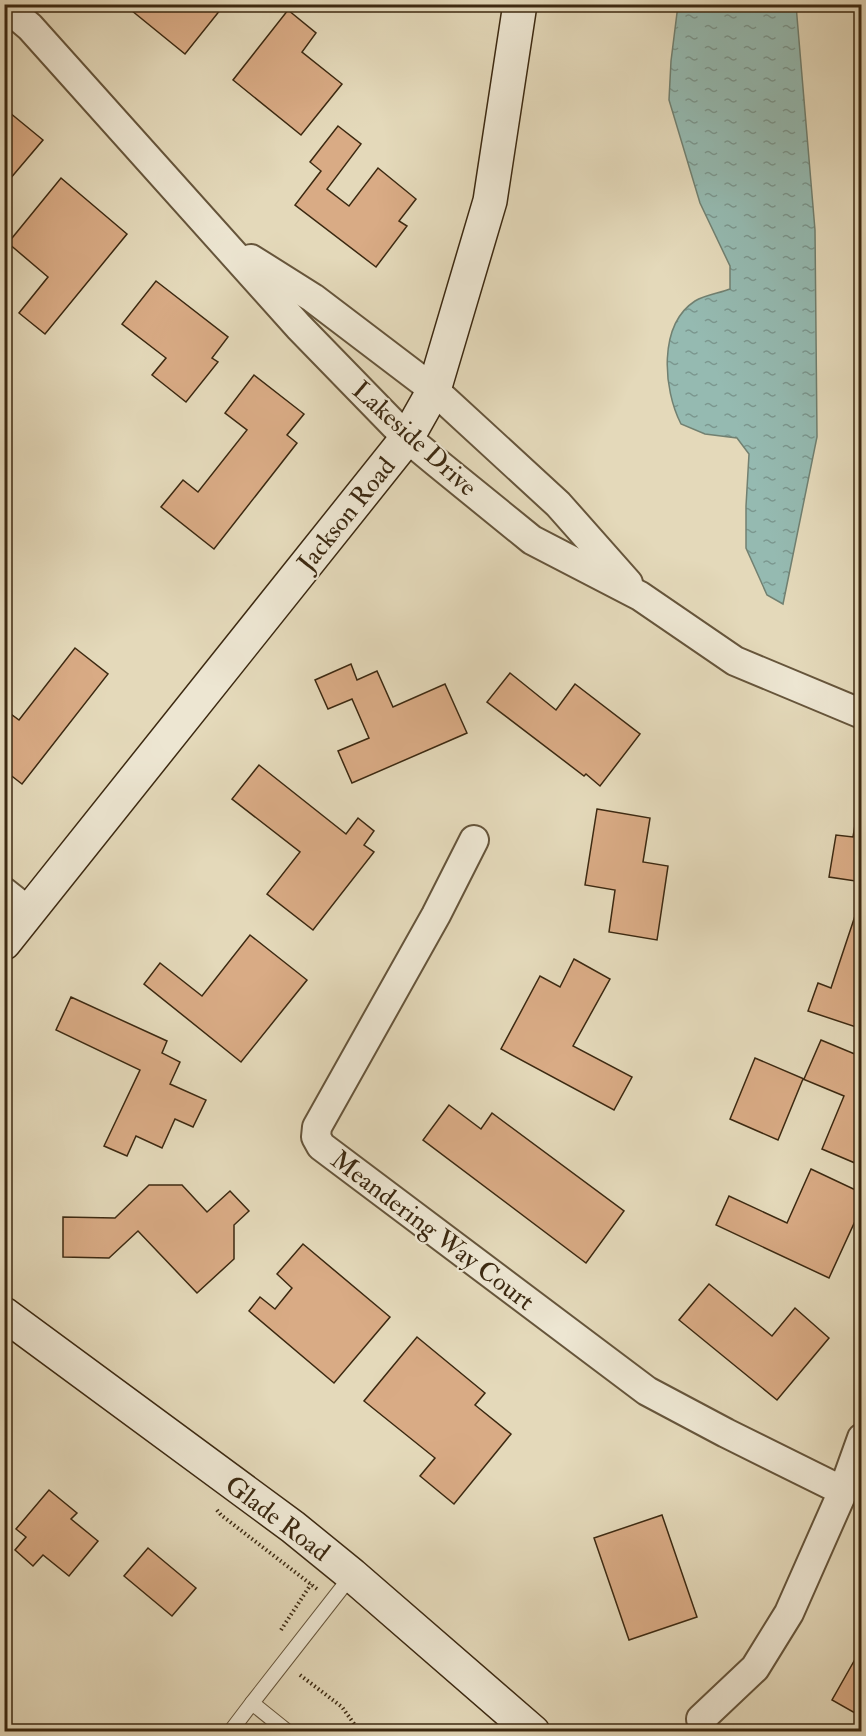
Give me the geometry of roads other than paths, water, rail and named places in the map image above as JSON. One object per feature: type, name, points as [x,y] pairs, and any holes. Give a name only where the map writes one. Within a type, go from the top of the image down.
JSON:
[{"type":"main road","name":"Jackson Road","points":[[4,943],[16,902],[407,438],[434,390],[490,201],[512,69],[520,4]]},
{"type":"main road","name":"Glade Road","points":[[7,1315],[284,1520],[352,1575],[532,1731]]},
{"type":"street","name":"Lakeside Drive","points":[[4,5],[30,27],[299,327],[407,438],[532,540],[640,596],[735,661],[861,714]]},
{"type":"street","name":"Lakeside Drive","points":[[221,240],[313,298],[434,390],[558,504],[640,596]]},
{"type":"street","name":"Meandering Way Court","points":[[474,840],[436,915],[317,1127],[316,1137],[321,1146],[647,1391],[843,1491]]},
{"type":"street","points":[[701,1719],[755,1668],[789,1613],[843,1491],[861,1438]]},
{"type":"lane","points":[[230,1731],[352,1575]]},
{"type":"lane","points":[[252,1703],[288,1731]]},
{"type":"water","points":[[678,5],[796,5],[815,230],[817,437],[783,604],[767,595],[746,548],[749,454],[737,438],[705,434],[681,424],[670,393],[667,358],[675,325],[683,312],[695,301],[730,289],[730,266],[700,203],[669,100]]}]
